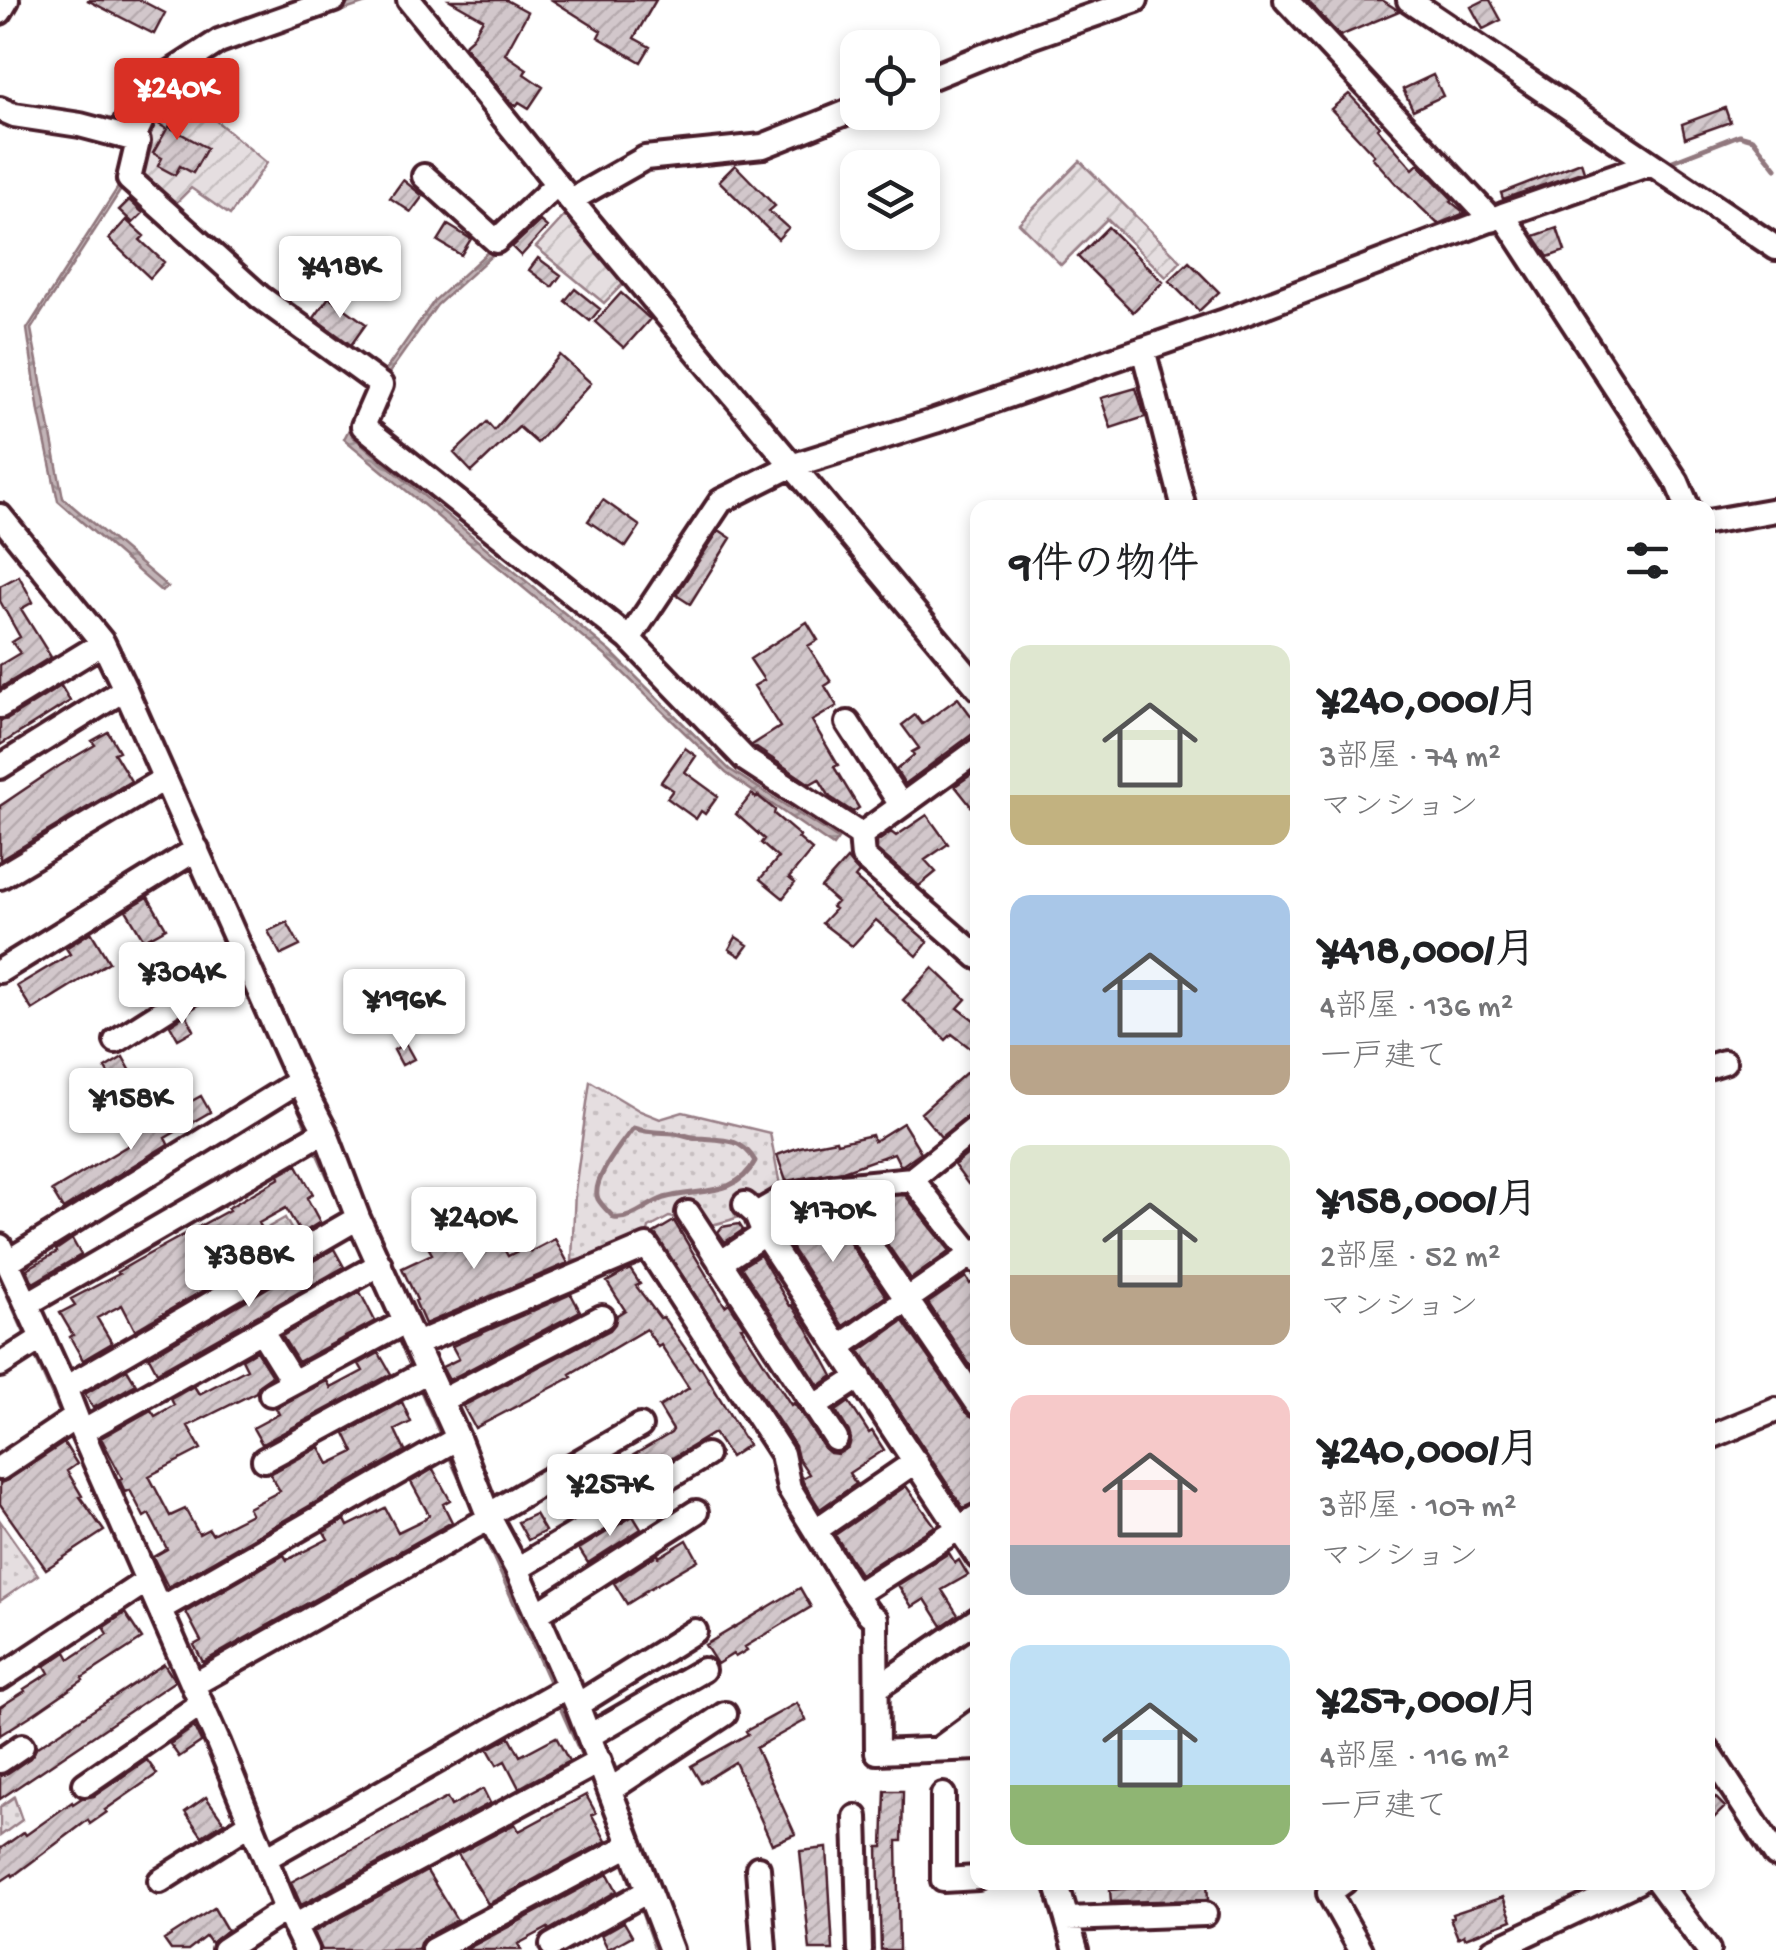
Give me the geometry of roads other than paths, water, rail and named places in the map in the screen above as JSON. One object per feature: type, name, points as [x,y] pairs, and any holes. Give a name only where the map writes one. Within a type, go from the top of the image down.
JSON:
[{"type":"street","points":[[132,139],[162,78],[219,40],[334,0]]},
{"type":"street","points":[[409,0],[970,679]]},
{"type":"street","points":[[940,74],[1136,0]]},
{"type":"street","points":[[1286,0],[1498,218],[1677,482],[1685,500]]},
{"type":"street","points":[[1409,0],[1776,248]]},
{"type":"street","points":[[0,109],[138,141],[130,179],[260,297],[381,385],[362,426],[629,640],[746,760],[860,835],[863,857],[970,950]]},
{"type":"street","points":[[424,176],[496,241],[564,192],[645,158],[763,146],[840,115]]},
{"type":"street","points":[[629,640],[720,501],[791,466],[1143,349],[1649,164]]},
{"type":"street","points":[[1143,349],[1182,500]]},
{"type":"street","points":[[1715,521],[1776,510]]},
{"type":"street","points":[[0,516],[96,647],[191,853],[290,1087],[324,1132],[352,1222],[398,1326],[416,1344],[421,1375],[441,1401],[451,1443],[481,1522],[517,1569],[538,1614],[566,1694],[589,1736],[594,1765],[610,1790],[624,1848],[642,1894],[671,1950]]},
{"type":"street","points":[[0,706],[96,647]]},
{"type":"street","points":[[0,767],[118,693]]},
{"type":"street","points":[[848,723],[901,805]]},
{"type":"street","points":[[860,835],[970,756]]},
{"type":"street","points":[[0,877],[158,783]]},
{"type":"street","points":[[0,972],[191,853]]},
{"type":"street","points":[[116,1041],[239,964]]},
{"type":"street","points":[[290,1087],[4,1254],[27,1304],[35,1343],[65,1388],[72,1424],[141,1584],[160,1609],[246,1826],[266,1858],[283,1916],[306,1950]]},
{"type":"street","points":[[27,1304],[324,1132]]},
{"type":"street","points":[[720,1263],[756,1214],[787,1196],[830,1187],[912,1179],[970,1132]]},
{"type":"street","points":[[912,1179],[970,1248]]},
{"type":"street","points":[[830,1187],[970,1387]]},
{"type":"street","points":[[688,1213],[836,1440]]},
{"type":"street","points":[[754,1216],[916,1461],[968,1522],[856,1594]]},
{"type":"street","points":[[65,1388],[352,1222]]},
{"type":"street","points":[[416,1344],[647,1246],[782,1454],[789,1488],[876,1620],[877,1752],[970,1748]]},
{"type":"street","points":[[840,1348],[970,1259]]},
{"type":"street","points":[[0,1468],[72,1424],[262,1332],[373,1268]]},
{"type":"street","points":[[441,1401],[602,1317]]},
{"type":"street","points":[[271,1394],[398,1326]]},
{"type":"street","points":[[262,1332],[293,1382]]},
{"type":"street","points":[[0,1366],[35,1343]]},
{"type":"street","points":[[264,1460],[421,1375]]},
{"type":"street","points":[[814,1407],[860,1378]]},
{"type":"street","points":[[1715,1435],[1776,1410]]},
{"type":"street","points":[[84,1784],[195,1702],[640,1426]]},
{"type":"street","points":[[160,1609],[451,1443]]},
{"type":"street","points":[[517,1569],[706,1455]]},
{"type":"street","points":[[816,1530],[916,1461]]},
{"type":"street","points":[[538,1614],[696,1512]]},
{"type":"street","points":[[0,1678],[141,1584]]},
{"type":"street","points":[[876,1688],[970,1623]]},
{"type":"street","points":[[266,1858],[566,1694],[695,1631]]},
{"type":"street","points":[[589,1736],[703,1670]]},
{"type":"street","points":[[610,1790],[724,1714]]},
{"type":"street","points":[[940,1748],[970,1726]]},
{"type":"street","points":[[0,1761],[22,1746]]},
{"type":"street","points":[[1715,1762],[1776,1855]]},
{"type":"street","points":[[224,1950],[283,1916],[594,1765]]},
{"type":"street","points":[[943,1795],[943,1880],[970,1878]]},
{"type":"street","points":[[856,1817],[860,1950]]},
{"type":"street","points":[[160,1881],[246,1826]]},
{"type":"street","points":[[433,1950],[624,1848]]},
{"type":"street","points":[[758,1868],[764,1950]]},
{"type":"street","points":[[1058,1890],[1076,1950]]},
{"type":"street","points":[[1332,1890],[1329,1892],[1361,1950]]},
{"type":"street","points":[[1493,1950],[1620,1890]]},
{"type":"street","points":[[1663,1890],[1701,1948]]},
{"type":"street","points":[[552,1945],[642,1894]]},
{"type":"street","points":[[1067,1919],[1204,1914]]},
{"type":"water","points":[[359,0],[375,0],[219,52],[166,86],[128,178],[377,388],[352,436],[611,652],[729,769],[838,839],[833,846],[726,773],[607,657],[344,439],[370,389],[237,294],[124,185],[31,329],[63,498],[168,587],[161,591],[58,501],[27,329],[124,178],[162,82],[215,46]]},
{"type":"water","points":[[549,196],[553,200],[437,305],[389,373],[385,371],[434,301]]},
{"type":"waterway","points":[[1617,127],[1670,162],[1739,135],[1753,139],[1776,168]]},
{"type":"waterway","points":[[292,1091],[309,1132]]},
{"type":"waterway","points":[[633,1128],[731,1141],[755,1161],[747,1173],[727,1186],[664,1198],[634,1214],[614,1218],[598,1199],[597,1191],[609,1162],[633,1128]]},
{"type":"waterway","points":[[315,1147],[345,1214]]},
{"type":"waterway","points":[[371,1275],[391,1320]]},
{"type":"waterway","points":[[0,1277],[27,1337]]},
{"type":"waterway","points":[[397,1335],[413,1370]]},
{"type":"waterway","points":[[34,1352],[64,1420]]},
{"type":"waterway","points":[[419,1385],[443,1439]]},
{"type":"waterway","points":[[68,1430],[102,1506]]},
{"type":"waterway","points":[[449,1454],[477,1517]]},
{"type":"waterway","points":[[483,1532],[552,1686]]},
{"type":"waterway","points":[[558,1701],[584,1759]]},
{"type":"waterway","points":[[591,1774],[617,1843]]},
{"type":"waterway","points":[[622,1858],[634,1890]]},
{"type":"waterway","points":[[640,1905],[656,1950]]},
{"type":"waterway","points":[[282,1925],[293,1950]]}]
